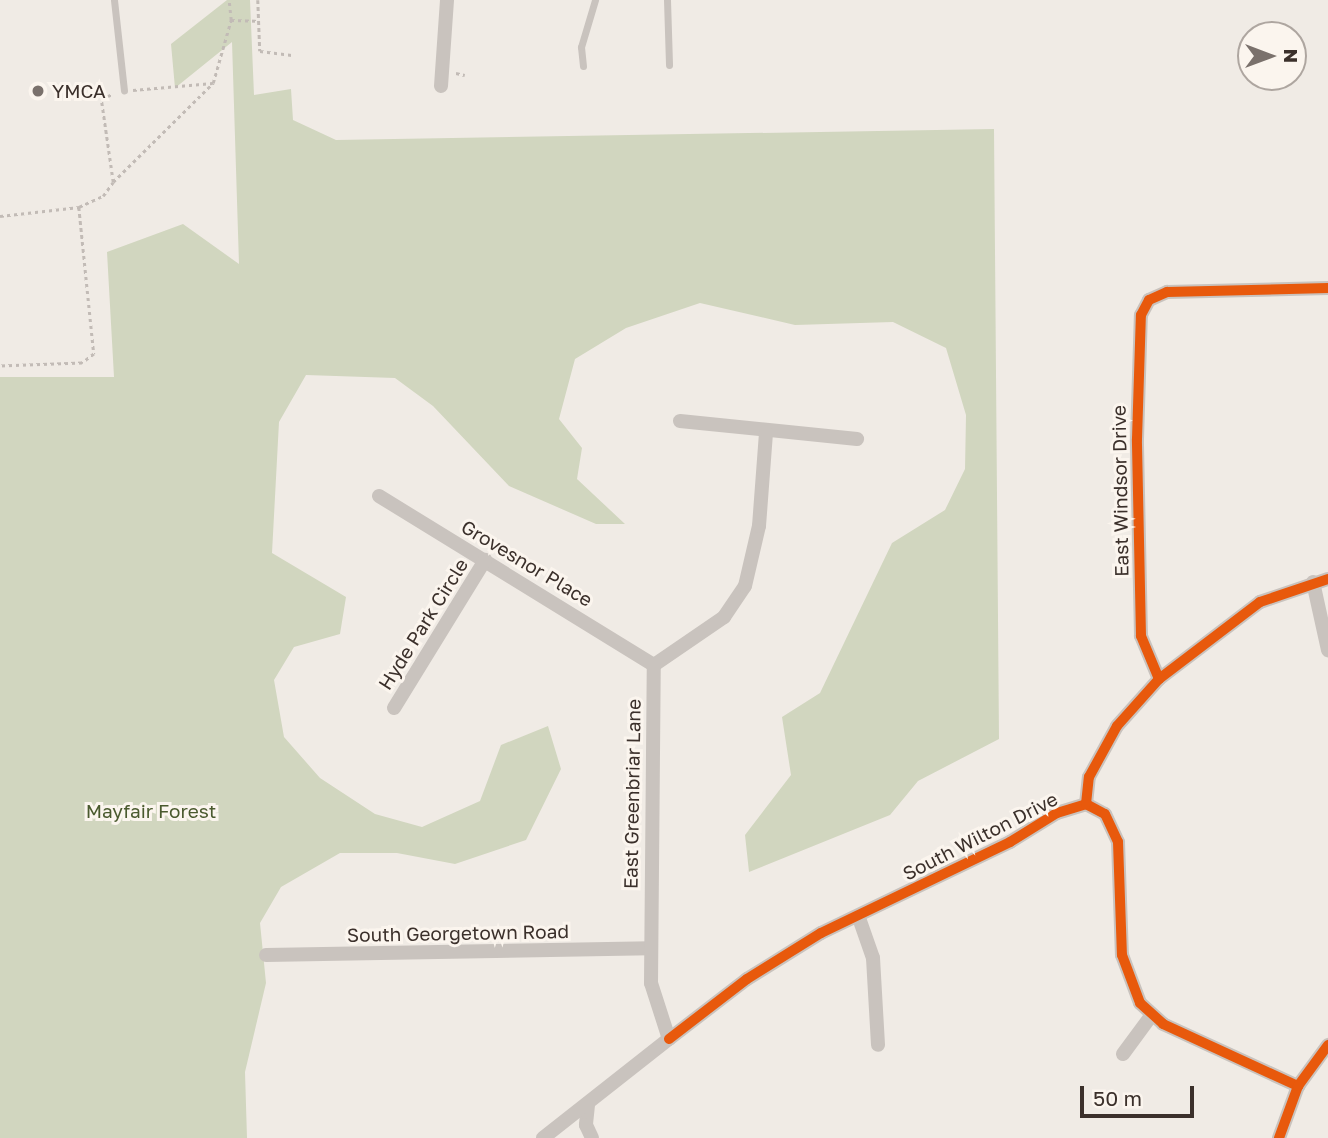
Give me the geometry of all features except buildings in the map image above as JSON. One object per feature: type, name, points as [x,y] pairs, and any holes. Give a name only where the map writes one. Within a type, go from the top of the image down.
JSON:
[{"type":"street","points":[[441,86],[447,0]]},
{"type":"street","name":"East Windsor Drive","points":[[1159,679],[1141,636],[1137,554],[1137,356],[1141,315],[1149,300],[1167,292],[1328,288]]},
{"type":"street","points":[[680,421],[766,432],[857,439]]},
{"type":"street","points":[[654,665],[724,617],[746,586],[759,526],[766,432]]},
{"type":"street","name":"Grovesnor Place","points":[[379,496],[654,665]]},
{"type":"street","name":"Hyde Park Circle","points":[[394,708],[485,560]]},
{"type":"street","name":"South Wilton Drive","points":[[669,1039],[747,979],[821,933],[859,918],[1057,814],[1086,804],[1088,777],[1117,726],[1159,679],[1260,602],[1312,582],[1328,579]]},
{"type":"street","points":[[1312,582],[1328,650]]},
{"type":"street","name":"East Greenbriar Lane","points":[[654,665],[651,983],[669,1039]]},
{"type":"street","points":[[1086,804],[1105,814],[1114,828],[1122,955],[1131,989],[1151,1016],[1298,1086]]},
{"type":"street","points":[[859,918],[873,958],[878,1045]]},
{"type":"street","name":"South Georgetown Road","points":[[266,955],[650,948]]},
{"type":"street","points":[[1123,1055],[1151,1016]]},
{"type":"street","points":[[543,1138],[669,1039]]},
{"type":"street","points":[[1279,1138],[1298,1086],[1328,1045]]},
{"type":"street","points":[[588,1105],[586,1125],[592,1138]]},
{"type":"lane","points":[[114,0],[124,90]]},
{"type":"lane","points":[[583,66],[581,47],[596,0]]},
{"type":"lane","points":[[667,0],[669,65]]},
{"type":"path","points":[[0,216],[79,207],[103,197],[113,182],[213,83],[230,20],[229,0]]},
{"type":"path","points":[[258,0],[260,51],[294,55]]},
{"type":"path","points":[[230,20],[259,21]]},
{"type":"path","points":[[124,90],[213,83]]},
{"type":"path","points":[[101,99],[113,182]]},
{"type":"path","points":[[0,366],[82,363],[94,354],[79,207]]},
{"type":"green space","name":"Mayfair Forest","points":[[227,0],[250,0],[254,95],[291,89],[293,120],[336,140],[994,129],[999,739],[918,781],[890,815],[749,872],[745,835],[791,775],[782,717],[820,693],[892,543],[945,510],[965,469],[966,415],[946,348],[893,322],[795,325],[700,303],[626,328],[575,359],[559,419],[582,448],[577,479],[625,524],[596,524],[509,486],[433,406],[395,378],[306,375],[279,422],[272,553],[346,597],[340,634],[294,647],[274,680],[284,737],[320,778],[375,814],[422,827],[480,801],[501,745],[548,726],[561,769],[526,840],[455,864],[397,853],[340,853],[281,887],[260,923],[266,983],[245,1072],[247,1138],[0,1138],[0,377],[114,377],[107,252],[183,224],[239,264],[232,42],[175,88],[171,44]]},
{"type":"cycle path","points":[[1159,679],[1141,636],[1137,439],[1141,315],[1149,300],[1167,292],[1328,288]]},
{"type":"cycle path","points":[[669,1039],[747,979],[821,933],[1010,842],[1057,813],[1086,804],[1089,777],[1117,726],[1159,679],[1260,602],[1328,579]]},
{"type":"cycle path","points":[[1086,804],[1105,814],[1118,842],[1122,955],[1140,1003],[1163,1024],[1298,1086]]},
{"type":"cycle path","points":[[1279,1138],[1298,1086],[1328,1045]]},
{"type":"place","name":"YMCA","points":[[38,91]]}]
